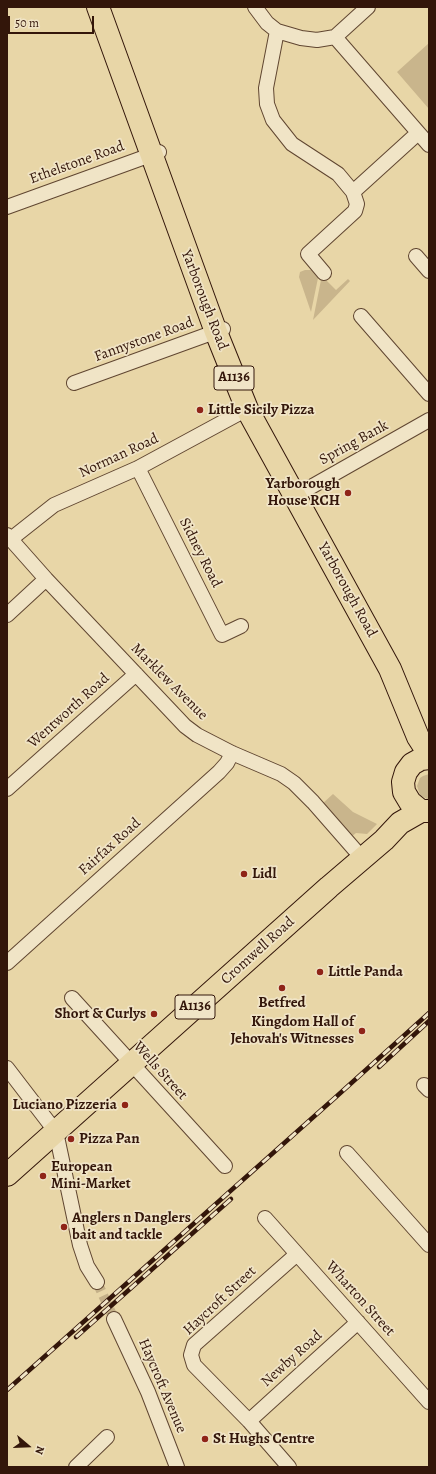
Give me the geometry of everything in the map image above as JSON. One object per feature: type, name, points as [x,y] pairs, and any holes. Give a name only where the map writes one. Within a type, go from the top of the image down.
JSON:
[{"type":"main road","name":"Yarborough Road","points":[[98,7],[155,153],[220,330],[247,409],[390,669],[415,730],[429,754]]},
{"type":"main road","points":[[405,782],[415,730]]},
{"type":"main road","points":[[405,782],[412,764],[421,759],[429,758]]},
{"type":"main road","name":"A1136","points":[[405,782],[410,802],[425,811]]},
{"type":"main road","name":"Cromwell Road","points":[[384,840],[395,819],[405,782]]},
{"type":"main road","name":"Cromwell Road","points":[[7,1175],[384,840],[400,823],[425,811]]},
{"type":"street","points":[[255,7],[267,23],[277,31],[309,40],[335,37],[368,7]]},
{"type":"street","points":[[277,31],[266,88],[267,104],[273,120],[292,144],[338,174],[353,192],[357,204],[355,210],[308,254],[324,273]]},
{"type":"street","points":[[335,37],[429,145]]},
{"type":"street","points":[[353,192],[418,133]]},
{"type":"street","name":"Ethelstone Road","points":[[7,207],[155,153]]},
{"type":"street","points":[[416,256],[429,271]]},
{"type":"street","points":[[361,316],[429,394]]},
{"type":"street","name":"Fannystone Road","points":[[74,383],[220,330]]},
{"type":"street","name":"Norman Road","points":[[9,537],[54,505],[138,468],[247,409]]},
{"type":"street","name":"Spring Bank","points":[[295,496],[429,420]]},
{"type":"street","name":"Sidney Road","points":[[138,468],[222,635],[241,626]]},
{"type":"street","name":"Marklew Avenue","points":[[9,537],[46,579],[185,726],[197,735],[232,753],[281,774],[294,783],[313,802],[362,858]]},
{"type":"street","points":[[7,615],[46,579]]},
{"type":"street","name":"Wentworth Road","points":[[7,789],[136,674]]},
{"type":"street","name":"Fairfax Road","points":[[7,963],[219,772],[227,763],[232,753]]},
{"type":"street","name":"Wells Street","points":[[72,998],[225,1166]]},
{"type":"street","points":[[7,1068],[56,1132],[80,1245],[87,1266],[97,1282]]},
{"type":"street","points":[[347,1153],[429,1245]]},
{"type":"street","name":"Wharton Street","points":[[265,1218],[429,1402]]},
{"type":"street","name":"Haycroft Street","points":[[289,1467],[249,1421],[194,1365],[192,1360],[192,1350],[194,1345],[297,1254]]},
{"type":"street","name":"Haycroft Avenue","points":[[114,1319],[148,1392],[178,1467]]},
{"type":"street","name":"Newby Road","points":[[249,1421],[358,1322]]},
{"type":"street","points":[[76,1467],[107,1437]]},
{"type":"shaded area","points":[[429,43],[429,109],[397,72]]},
{"type":"shaded area","points":[[311,270],[318,278],[311,312],[299,277],[300,272]]},
{"type":"shaded area","points":[[323,277],[336,290],[348,279],[350,281],[313,320],[321,280]]},
{"type":"shaded area","points":[[429,774],[429,799],[427,799],[420,795],[417,786],[420,778]]},
{"type":"shaded area","points":[[333,794],[353,812],[377,824],[367,834],[356,833],[351,837],[322,804]]},
{"type":"tunnel","points":[[97,1282],[114,1319]]},
{"type":"railway","points":[[7,1390],[429,1013]]},
{"type":"railway","points":[[379,1067],[429,1021]]},
{"type":"railway","points":[[76,1337],[231,1199]]},
{"type":"place","name":"Little Sicily Pizza","points":[[200,410]]},
{"type":"place","name":"Yarborough House RCH","points":[[348,493]]},
{"type":"place","name":"Lidl","points":[[244,874]]},
{"type":"place","name":"Little Panda","points":[[320,972]]},
{"type":"place","name":"Betfred","points":[[282,988]]},
{"type":"place","name":"Short & Curlys","points":[[154,1014]]},
{"type":"place","name":"Kingdom Hall of Jehovah's Witnesses","points":[[362,1031]]},
{"type":"place","name":"Luciano Pizzeria","points":[[125,1105]]},
{"type":"place","name":"Pizza Pan","points":[[71,1139]]},
{"type":"place","name":"European Mini-Market","points":[[43,1176]]},
{"type":"place","name":"Anglers n Danglers bait and tackle","points":[[64,1227]]},
{"type":"place","name":"St Hughs Centre","points":[[205,1439]]}]
